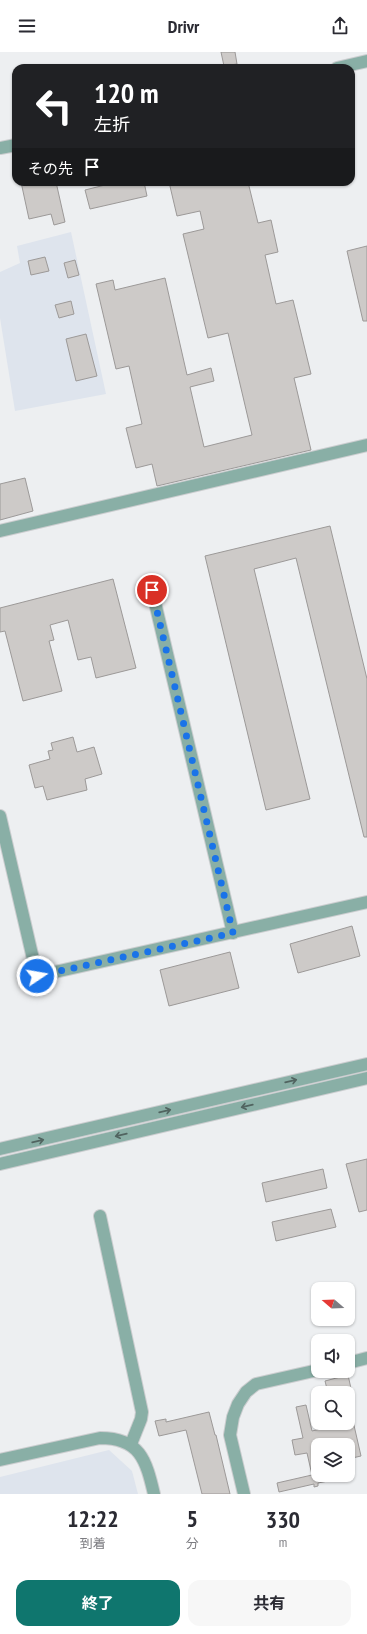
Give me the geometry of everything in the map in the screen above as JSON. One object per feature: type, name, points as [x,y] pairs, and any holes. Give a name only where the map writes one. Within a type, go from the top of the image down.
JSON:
[{"type":"street","points":[[354,64],[367,61]]},
{"type":"street","points":[[0,148],[12,146]]},
{"type":"street","points":[[0,531],[367,445]]},
{"type":"street","points":[[152,590],[233,933]]},
{"type":"street","points":[[0,816],[37,976],[367,902]]},
{"type":"street","points":[[0,1150],[367,1064]]},
{"type":"street","points":[[0,1164],[367,1078]]},
{"type":"street","points":[[100,1216],[142,1412],[141,1419],[131,1444]]},
{"type":"street","points":[[355,1361],[367,1358]]},
{"type":"street","points":[[244,1494],[230,1435],[233,1417],[238,1404],[246,1392],[256,1384],[311,1372]]},
{"type":"street","points":[[0,1460],[100,1438],[111,1438],[131,1444],[140,1453],[148,1467],[154,1494]]},
{"type":"shaded area","points":[[71,232],[106,394],[15,411],[0,318],[0,272],[20,263],[17,246]]},
{"type":"shaded area","points":[[109,1450],[132,1471],[138,1494],[0,1494],[0,1477]]},
{"type":"building","points":[[221,52],[235,52],[237,64],[224,64]]},
{"type":"building","points":[[22,186],[57,186],[65,222],[54,225],[51,214],[29,219]]},
{"type":"building","points":[[101,186],[145,186],[147,196],[90,209],[85,190]]},
{"type":"building","points":[[170,186],[249,186],[258,223],[271,220],[278,252],[265,255],[276,304],[293,300],[311,374],[294,378],[311,450],[157,486],[152,464],[136,468],[126,428],[142,424],[129,366],[116,369],[96,284],[113,280],[115,290],[165,278],[187,375],[211,368],[214,381],[190,387],[204,447],[252,435],[228,333],[208,338],[183,234],[204,229],[200,211],[177,216]]},
{"type":"building","points":[[367,246],[367,321],[363,321],[347,251]]},
{"type":"building","points":[[45,257],[49,271],[31,275],[28,261]]},
{"type":"building","points":[[75,260],[79,275],[68,278],[64,263]]},
{"type":"building","points":[[71,301],[74,314],[59,318],[55,305]]},
{"type":"building","points":[[86,334],[97,376],[76,381],[66,339]]},
{"type":"building","points":[[25,478],[33,511],[0,520],[0,484]]},
{"type":"building","points":[[330,526],[367,679],[367,837],[364,837],[296,558],[254,569],[310,799],[266,810],[205,556]]},
{"type":"building","points":[[113,579],[136,668],[96,678],[91,657],[78,660],[68,620],[50,625],[54,640],[49,641],[62,691],[23,701],[5,631],[0,632],[0,608]]},
{"type":"building","points":[[73,737],[77,752],[94,747],[102,774],[85,779],[87,790],[47,800],[43,786],[35,788],[29,765],[50,759],[48,751],[53,750],[51,743]]},
{"type":"building","points":[[352,926],[360,956],[298,973],[290,944]]},
{"type":"building","points":[[230,952],[239,988],[169,1006],[160,970]]},
{"type":"building","points":[[367,1159],[367,1210],[359,1212],[346,1164]]},
{"type":"building","points":[[323,1169],[327,1188],[266,1202],[262,1183]]},
{"type":"building","points":[[331,1209],[336,1227],[276,1241],[272,1222]]},
{"type":"building","points":[[336,1378],[349,1378],[350,1386],[326,1386],[325,1381]]},
{"type":"building","points":[[306,1405],[312,1431],[355,1430],[361,1456],[355,1457],[355,1438],[311,1438],[311,1471],[307,1453],[295,1455],[292,1440],[303,1438],[296,1407]]},
{"type":"building","points":[[209,1412],[230,1494],[202,1494],[186,1430],[159,1436],[155,1421],[166,1419],[166,1422]]},
{"type":"building","points":[[311,1475],[311,1482],[323,1482],[318,1483],[318,1486],[314,1487],[314,1484],[279,1492],[277,1483]]},
{"type":"route","points":[[37,976],[233,933],[152,590]]}]
